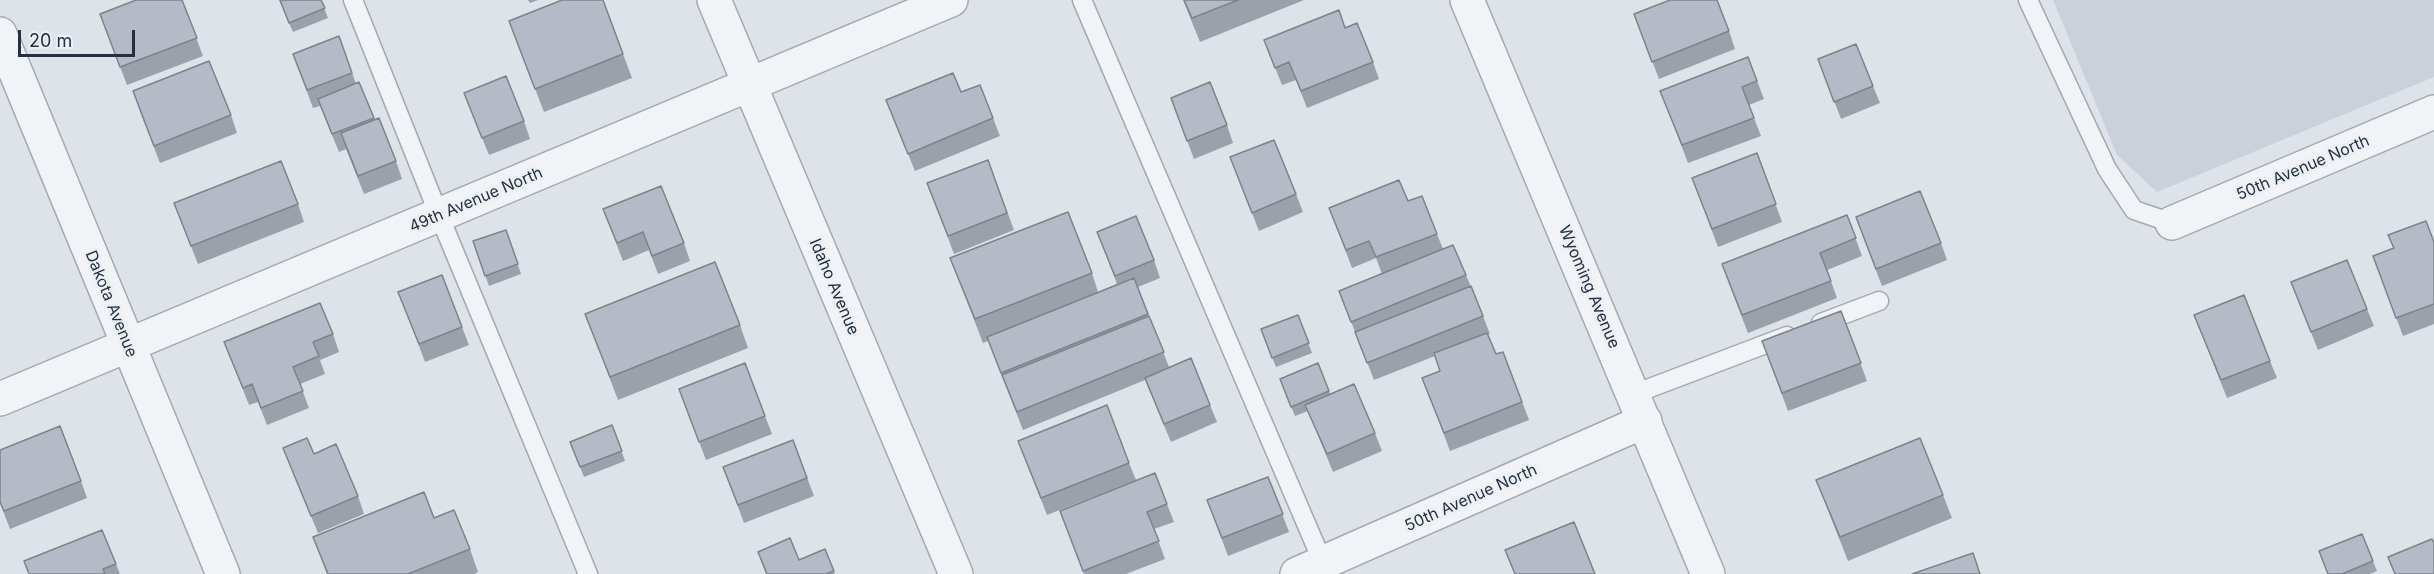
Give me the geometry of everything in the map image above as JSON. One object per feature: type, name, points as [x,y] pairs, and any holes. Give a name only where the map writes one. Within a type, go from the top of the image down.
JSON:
[{"type":"street","name":"Idaho Avenue","points":[[714,0],[956,574]]},
{"type":"street","name":"49th Avenue North","points":[[0,399],[951,0]]},
{"type":"street","name":"Wyoming Avenue","points":[[1467,0],[1640,407],[1708,574]]},
{"type":"street","name":"Dakota Avenue","points":[[0,34],[223,574]]},
{"type":"street","name":"50th Avenue North","points":[[2172,223],[2434,112]]},
{"type":"street","name":"50th Avenue North","points":[[1316,570],[1640,407]]},
{"type":"lane","points":[[353,0],[439,215],[588,574]]},
{"type":"lane","points":[[1082,0],[1316,570]]},
{"type":"lane","points":[[2028,0],[2107,169],[2134,210],[2172,223]]},
{"type":"lane","points":[[1640,407],[1880,301]]},
{"type":"shaded area","points":[[2053,0],[2434,0],[2434,77],[2157,192],[2117,155]]},
{"type":"building","points":[[136,0],[182,0],[197,38],[120,67],[100,14]]},
{"type":"building","points":[[280,0],[321,0],[325,8],[289,23]]},
{"type":"building","points":[[562,0],[603,0],[623,54],[535,89],[509,21]]},
{"type":"building","points":[[1184,0],[1238,0],[1192,18]]},
{"type":"building","points":[[1670,0],[1717,0],[1729,31],[1652,62],[1634,14]]},
{"type":"building","points":[[1339,10],[1345,28],[1357,23],[1373,62],[1301,91],[1289,62],[1275,68],[1264,40]]},
{"type":"building","points":[[339,36],[352,73],[307,90],[293,54]]},
{"type":"building","points":[[1856,44],[1873,86],[1834,102],[1818,59]]},
{"type":"building","points":[[1748,57],[1757,81],[1742,87],[1754,118],[1682,145],[1660,91]]},
{"type":"building","points":[[209,61],[231,115],[154,146],[133,91]]},
{"type":"building","points":[[953,73],[961,92],[980,85],[993,118],[908,154],[886,100]]},
{"type":"building","points":[[506,76],[524,121],[482,138],[464,93]]},
{"type":"building","points":[[359,82],[374,118],[332,134],[318,99]]},
{"type":"building","points":[[1210,82],[1227,125],[1187,141],[1171,98]]},
{"type":"building","points":[[379,118],[396,161],[358,176],[341,133]]},
{"type":"building","points":[[1274,140],[1296,194],[1252,213],[1230,157]]},
{"type":"building","points":[[1757,153],[1776,204],[1712,229],[1692,178]]},
{"type":"building","points":[[988,160],[1007,213],[948,236],[927,183]]},
{"type":"building","points":[[281,161],[298,204],[191,246],[174,203]]},
{"type":"building","points":[[1399,180],[1408,201],[1422,196],[1437,234],[1376,257],[1369,241],[1346,250],[1329,208]]},
{"type":"building","points":[[661,186],[684,243],[652,256],[643,232],[617,243],[603,209]]},
{"type":"building","points":[[1920,191],[1941,243],[1876,269],[1856,217]]},
{"type":"building","points":[[1068,212],[1092,273],[975,319],[950,258]]},
{"type":"building","points":[[1847,215],[1856,238],[1820,253],[1831,281],[1742,315],[1722,264]]},
{"type":"building","points":[[1136,216],[1154,260],[1115,276],[1097,232]]},
{"type":"building","points":[[2426,221],[2434,242],[2434,304],[2396,318],[2373,256],[2394,248],[2388,235]]},
{"type":"building","points":[[506,230],[518,264],[485,276],[473,241]]},
{"type":"building","points":[[1453,245],[1466,275],[1351,322],[1339,291]]},
{"type":"building","points":[[2347,260],[2367,309],[2311,332],[2291,282]]},
{"type":"building","points":[[715,262],[740,325],[610,377],[585,314]]},
{"type":"building","points":[[442,275],[462,327],[419,344],[398,292]]},
{"type":"building","points":[[1134,278],[1148,314],[1001,373],[987,337]]},
{"type":"building","points":[[1471,286],[1483,316],[1367,363],[1355,332]]},
{"type":"building","points":[[2244,295],[2270,361],[2221,380],[2194,315]]},
{"type":"building","points":[[320,303],[333,334],[313,342],[319,356],[293,367],[303,391],[261,408],[252,384],[243,388],[224,342]]},
{"type":"building","points":[[1841,311],[1861,363],[1782,393],[1762,341]]},
{"type":"building","points":[[1298,315],[1309,343],[1272,358],[1261,329]]},
{"type":"building","points":[[1149,316],[1164,352],[1017,412],[1002,375]]},
{"type":"building","points":[[1487,333],[1496,354],[1503,352],[1522,402],[1444,433],[1422,378],[1440,371],[1434,353]]},
{"type":"building","points":[[1191,358],[1210,405],[1164,424],[1145,378]]},
{"type":"building","points":[[745,363],[765,416],[699,442],[679,389]]},
{"type":"building","points":[[1318,363],[1329,391],[1291,407],[1280,379]]},
{"type":"building","points":[[1354,384],[1375,433],[1327,454],[1305,405]]},
{"type":"building","points":[[1107,405],[1129,463],[1041,498],[1018,441]]},
{"type":"building","points":[[612,425],[622,451],[580,467],[570,442]]},
{"type":"building","points":[[60,426],[81,481],[4,511],[0,502],[0,450]]},
{"type":"building","points":[[307,438],[314,454],[336,444],[358,496],[311,516],[283,448]]},
{"type":"building","points":[[1920,438],[1943,495],[1840,537],[1816,480]]},
{"type":"building","points":[[793,440],[807,478],[738,505],[723,467]]},
{"type":"building","points":[[1155,473],[1167,504],[1147,512],[1159,541],[1083,571],[1060,511]]},
{"type":"building","points":[[1268,477],[1283,514],[1222,538],[1207,500]]},
{"type":"building","points":[[424,492],[434,518],[454,510],[470,549],[408,574],[328,574],[313,537]]},
{"type":"building","points":[[1574,522],[1595,574],[1515,574],[1505,550]]},
{"type":"building","points":[[102,530],[116,564],[103,569],[105,574],[29,574],[24,561]]},
{"type":"building","points":[[2362,534],[2373,561],[2342,574],[2328,574],[2319,551]]},
{"type":"building","points":[[790,538],[799,560],[825,549],[834,571],[826,574],[767,574],[758,552]]},
{"type":"building","points":[[2432,539],[2434,574],[2395,574],[2388,557]]},
{"type":"building","points":[[1973,553],[1980,574],[1912,574]]}]
